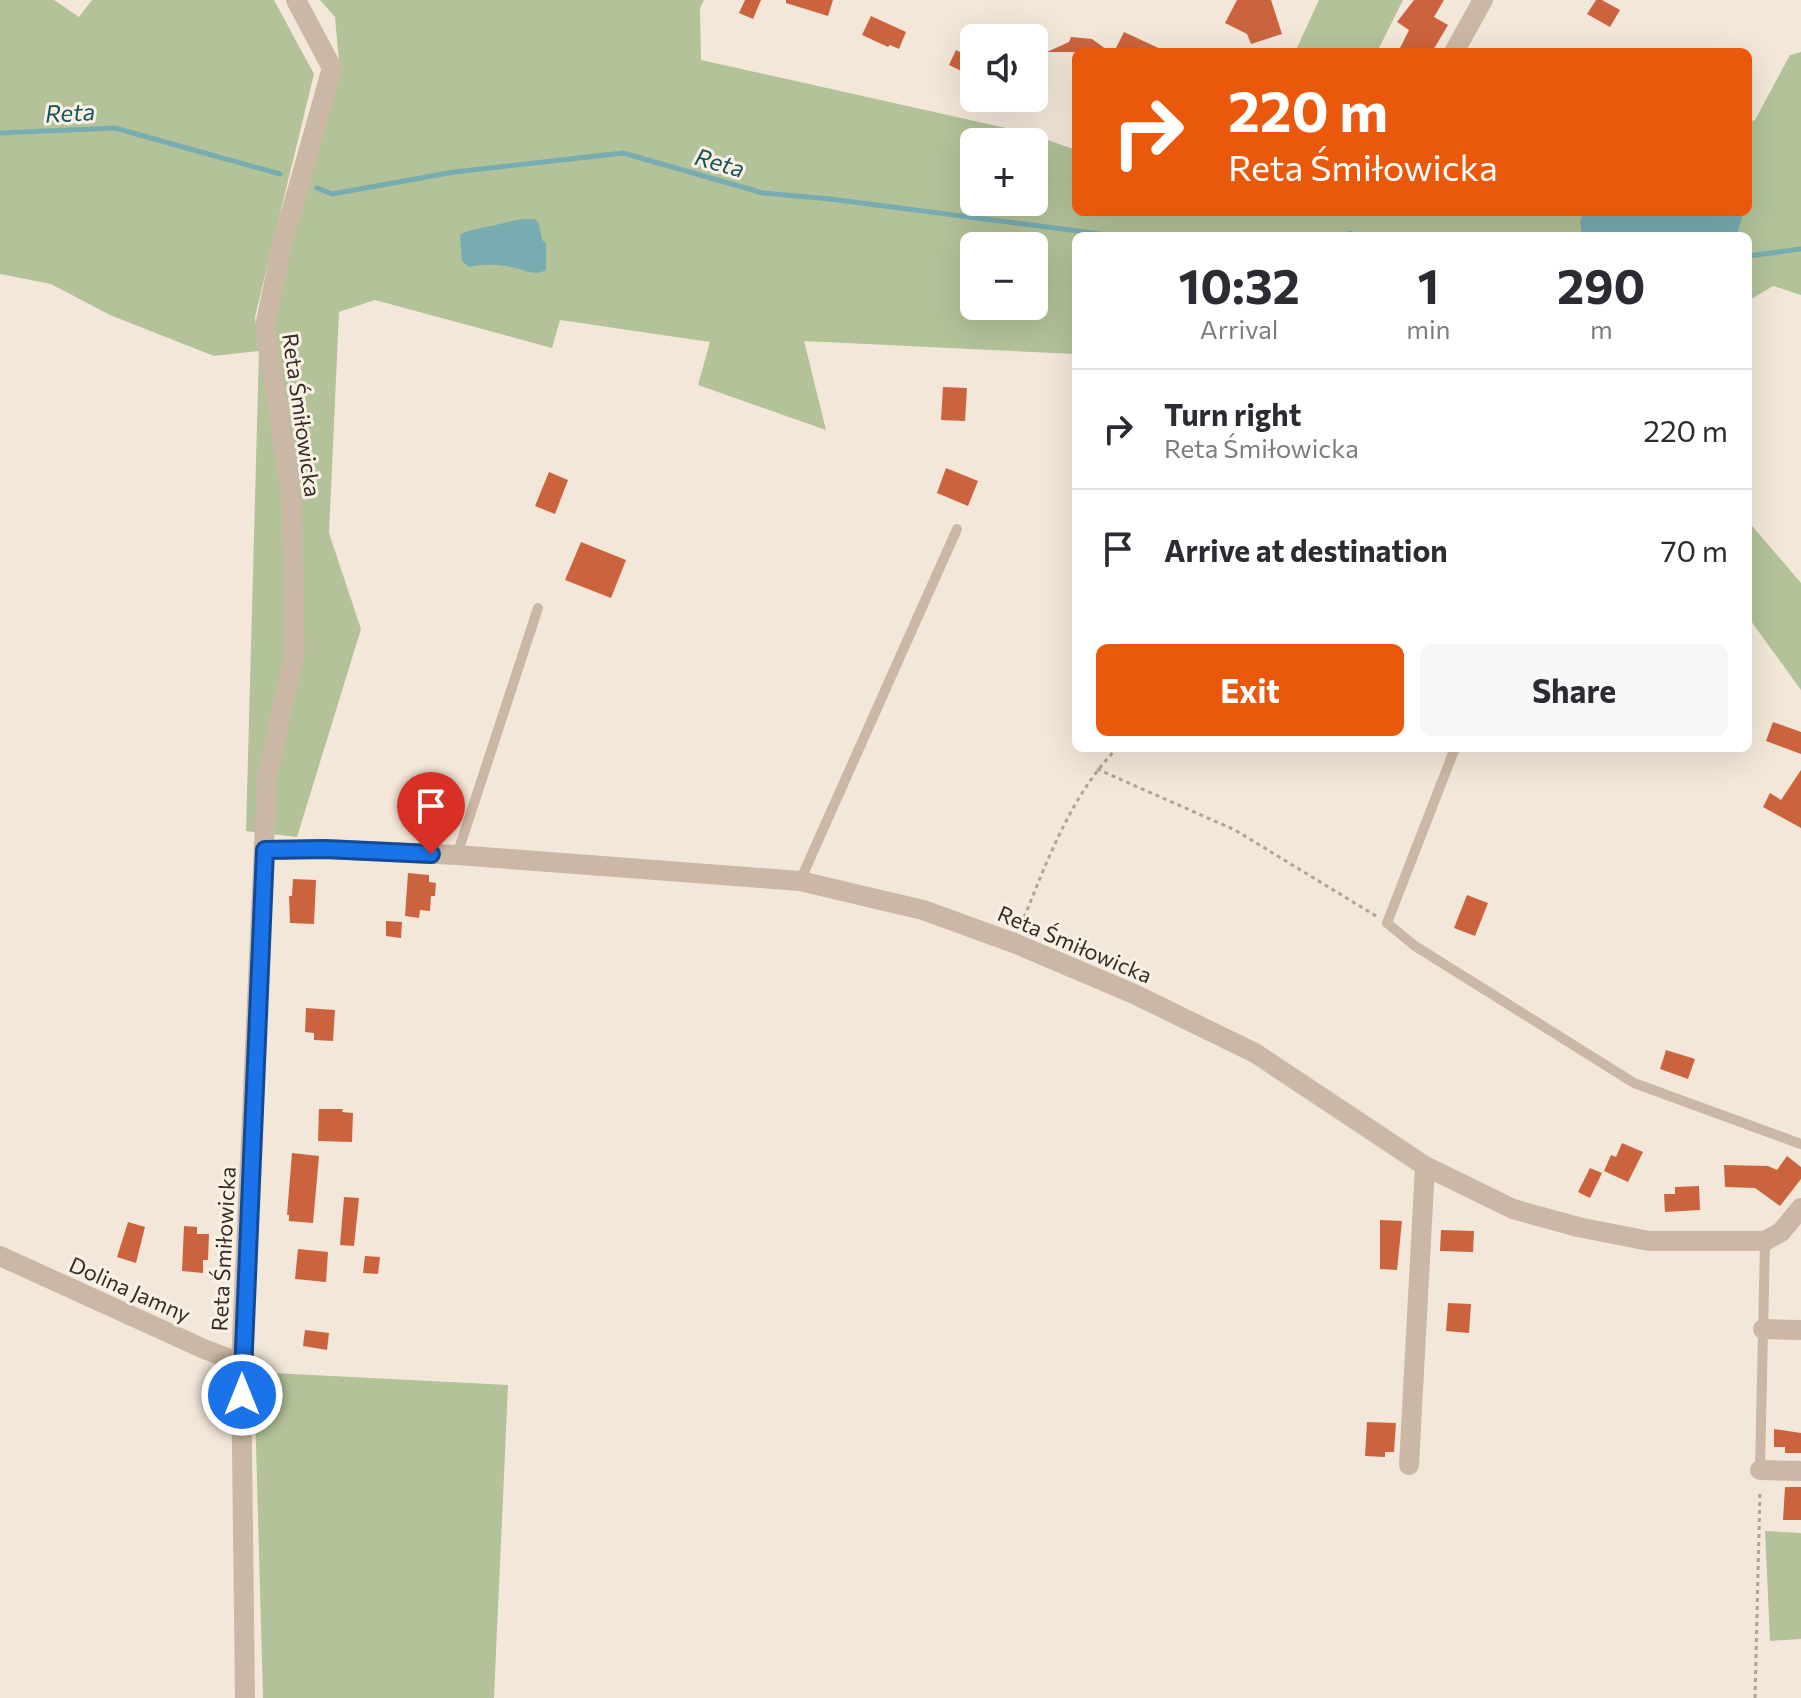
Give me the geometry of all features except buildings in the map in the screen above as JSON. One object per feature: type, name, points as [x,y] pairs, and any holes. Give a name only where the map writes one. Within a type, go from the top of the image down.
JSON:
[{"type":"street","name":"Reta Śmiłowicka","points":[[245,1698],[241,1363],[267,777],[295,651],[291,494],[265,326],[283,241],[332,68],[296,0]]},
{"type":"street","points":[[1456,48],[1483,0]]},
{"type":"street","name":"Reta Śmiłowicka","points":[[265,850],[325,849],[457,855],[800,881],[923,910],[1014,943],[1134,994],[1255,1053],[1425,1166],[1513,1209],[1578,1227],[1649,1241],[1765,1241]]},
{"type":"street","points":[[1409,1465],[1425,1166]]},
{"type":"street","points":[[1765,1241],[1781,1232],[1801,1208]]},
{"type":"street","name":"Dolina Jamny","points":[[0,1256],[241,1363]]},
{"type":"street","points":[[1763,1329],[1801,1330]]},
{"type":"street","points":[[1760,1470],[1801,1471]]},
{"type":"lane","points":[[800,881],[957,529]]},
{"type":"lane","points":[[457,855],[538,608]]},
{"type":"lane","points":[[1453,752],[1387,923],[1415,946],[1634,1083],[1801,1144]]},
{"type":"lane","points":[[1760,1470],[1765,1241]]},
{"type":"path","points":[[1014,943],[1062,824],[1097,769],[1113,752]]},
{"type":"path","points":[[1097,769],[1235,830],[1387,923]]},
{"type":"path","points":[[1755,1698],[1760,1470]]},
{"type":"green space","points":[[0,0],[54,0],[79,17],[92,0],[274,0],[314,74],[255,317],[258,349],[340,73],[335,17],[320,0],[704,0],[700,8],[701,60],[1006,128],[960,128],[960,216],[1048,216],[1048,140],[1072,149],[1072,216],[1752,216],[1752,121],[1790,55],[1801,52],[1801,295],[1773,286],[1752,299],[1752,232],[1072,232],[1072,354],[804,341],[826,430],[698,385],[710,342],[560,320],[552,348],[375,300],[339,312],[329,533],[361,629],[297,837],[246,831],[259,351],[214,356],[110,315],[51,284],[0,274]]},
{"type":"green space","points":[[1319,0],[1403,0],[1379,48],[1297,48]]},
{"type":"green space","points":[[1752,526],[1801,583],[1801,690],[1752,623]]},
{"type":"green space","points":[[254,1372],[508,1385],[494,1698],[263,1698]]},
{"type":"green space","points":[[1765,1531],[1801,1533],[1801,1639],[1770,1641]]},
{"type":"water","points":[[1582,216],[1742,216],[1738,232],[1581,232]]},
{"type":"water","points":[[522,219],[535,219],[539,224],[542,240],[546,243],[546,270],[534,273],[498,265],[469,267],[462,261],[460,235]]},
{"type":"waterway","name":"Reta","points":[[0,133],[115,128],[280,174]]},
{"type":"waterway","name":"Reta","points":[[317,188],[332,194],[454,172],[623,153],[763,193],[1085,232]]},
{"type":"waterway","name":"Reta","points":[[1752,255],[1801,249]]},
{"type":"route","points":[[242,1395],[265,850],[325,849],[431,854]]}]
